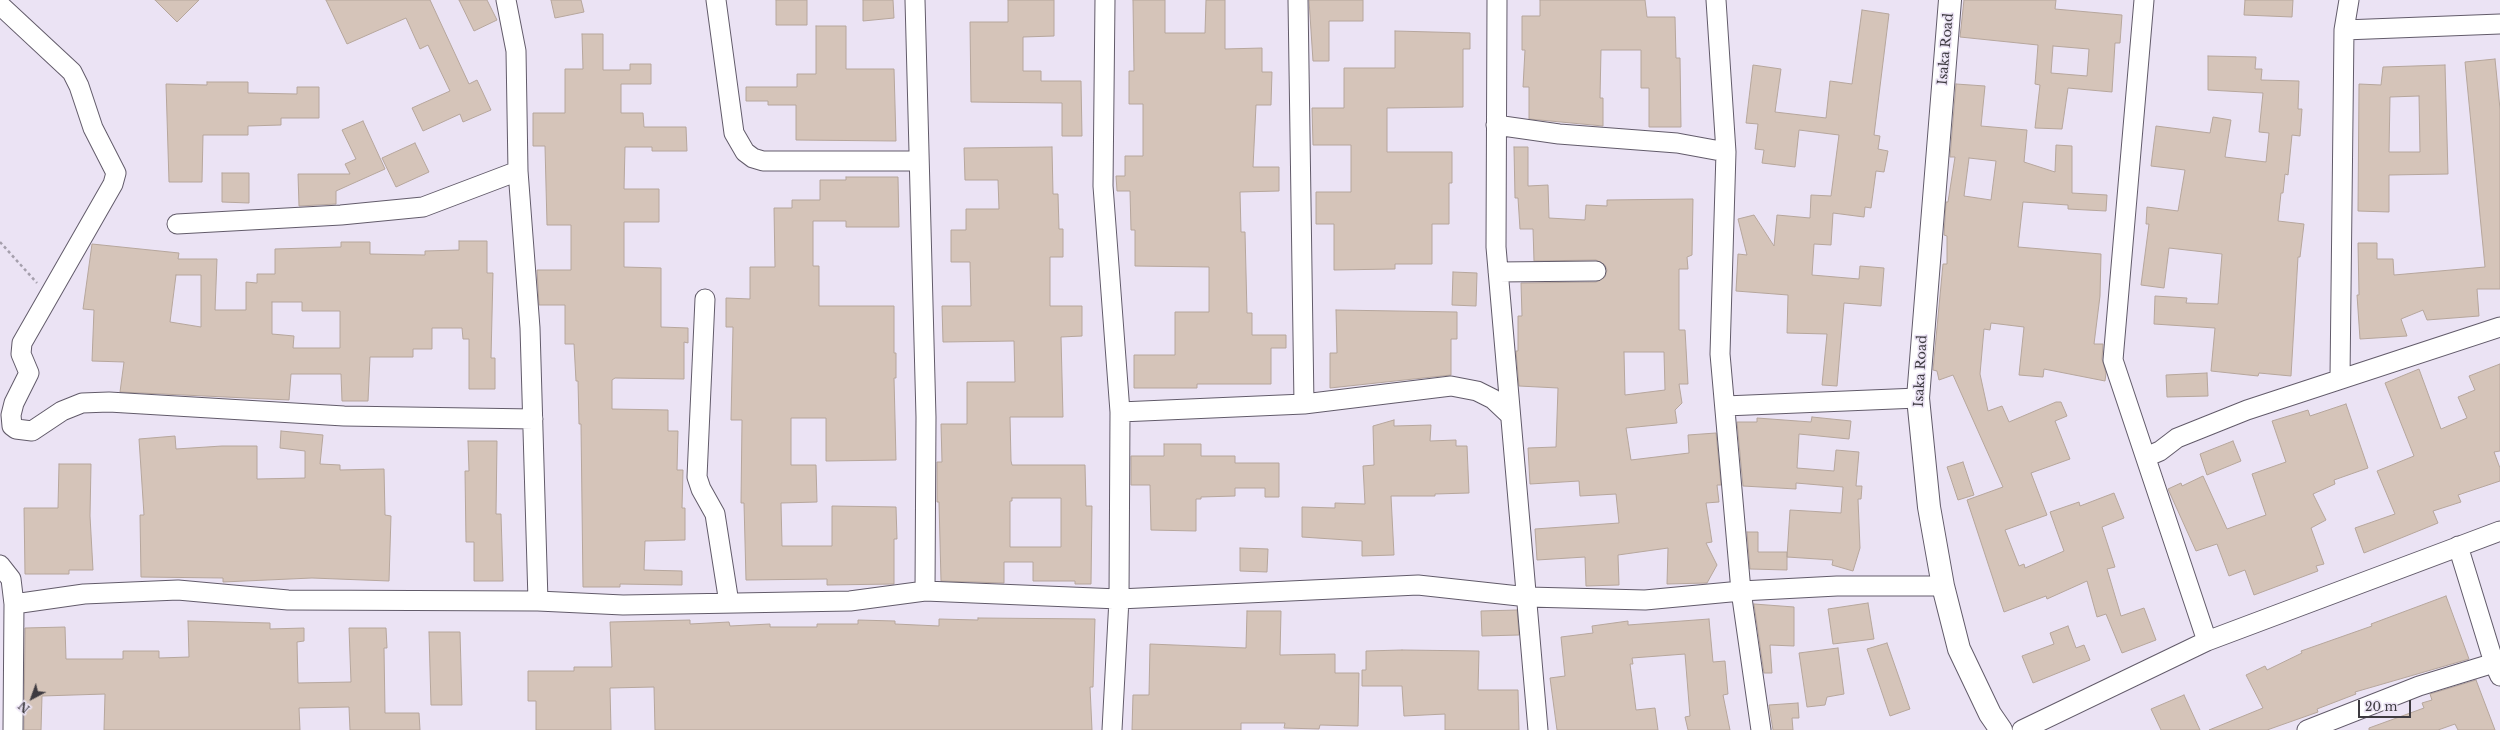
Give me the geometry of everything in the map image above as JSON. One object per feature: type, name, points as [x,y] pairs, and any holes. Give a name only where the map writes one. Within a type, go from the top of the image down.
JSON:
[{"type":"street","points":[[506,0],[516,51],[518,171],[530,328],[538,601]]},
{"type":"street","points":[[716,0],[734,132],[745,152],[753,158],[763,161],[918,161]]},
{"type":"street","points":[[915,0],[918,161],[926,417],[925,591]]},
{"type":"street","points":[[1105,0],[1103,186],[1120,412],[1119,599],[1112,730]]},
{"type":"street","points":[[1298,0],[1304,404]]},
{"type":"street","points":[[1497,0],[1496,125],[1498,272],[1528,597],[1538,730]]},
{"type":"street","points":[[1716,0],[1726,152],[1720,354],[1741,591],[1761,730]]},
{"type":"street","name":"Isaka Road","points":[[1950,0],[1918,398],[1929,507],[1943,586],[1960,649],[1990,714],[2001,730]]},
{"type":"street","points":[[2144,0],[2113,360],[2207,641]]},
{"type":"street","points":[[2340,378],[2344,30],[2349,0]]},
{"type":"street","points":[[9,6],[72,72],[79,86],[93,128],[116,173],[114,184],[22,343],[21,354],[29,373],[14,403],[11,421],[12,426],[16,429],[32,431],[62,411],[82,402],[344,416],[533,419]]},
{"type":"street","points":[[2344,30],[2500,24]]},
{"type":"street","points":[[1496,125],[1559,134],[1677,143],[1726,152]]},
{"type":"street","points":[[177,224],[341,215],[416,208],[518,171]]},
{"type":"street","points":[[1498,272],[1596,271]]},
{"type":"street","points":[[705,299],[697,477],[700,489],[715,514],[729,603]]},
{"type":"street","points":[[2146,457],[2160,451],[2177,438],[2247,410],[2340,378],[2500,328]]},
{"type":"street","points":[[1120,412],[1304,404],[1451,386],[1477,391],[1493,399],[1510,415]]},
{"type":"street","points":[[1725,406],[1918,398]]},
{"type":"street","points":[[2022,730],[2207,641],[2500,531]]},
{"type":"street","points":[[2307,730],[2349,722],[2419,686],[2497,670],[2458,546]]},
{"type":"street","points":[[0,565],[11,579],[14,604],[13,730]]},
{"type":"street","points":[[14,604],[84,594],[178,590],[288,600],[538,601],[623,605],[850,602],[925,591],[1119,599],[1418,585],[1528,597],[1645,600],[1741,591],[1837,586],[1943,586]]},
{"type":"path","points":[[0,242],[27,273],[49,294]]},
{"type":"building","points":[[155,0],[199,0],[177,22]]},
{"type":"building","points":[[326,0],[430,0],[469,84],[477,80],[491,110],[463,122],[460,114],[423,131],[412,108],[450,91],[428,45],[420,49],[406,18],[347,44]]},
{"type":"building","points":[[459,0],[487,0],[497,20],[474,31]]},
{"type":"building","points":[[551,0],[581,0],[584,12],[555,18]]},
{"type":"building","points":[[776,0],[807,0],[807,25],[776,25]]},
{"type":"building","points":[[863,0],[893,0],[894,18],[863,21]]},
{"type":"building","points":[[1008,0],[1054,0],[1054,36],[1023,37],[1023,71],[1041,71],[1041,81],[1081,81],[1082,136],[1062,136],[1062,103],[971,102],[970,22],[1008,22]]},
{"type":"building","points":[[1133,0],[1165,0],[1165,33],[1205,33],[1206,0],[1225,0],[1225,49],[1262,48],[1262,72],[1272,72],[1271,105],[1256,105],[1253,167],[1279,167],[1279,191],[1240,192],[1241,232],[1245,232],[1247,313],[1252,313],[1252,335],[1286,335],[1286,348],[1271,348],[1271,384],[1197,384],[1197,388],[1134,388],[1134,355],[1175,355],[1175,312],[1209,312],[1209,267],[1135,266],[1135,230],[1131,230],[1130,191],[1117,191],[1116,176],[1125,176],[1125,156],[1143,156],[1143,104],[1129,104],[1129,71],[1134,71]]},
{"type":"building","points":[[1309,0],[1363,0],[1363,21],[1329,21],[1329,61],[1313,61]]},
{"type":"building","points":[[1540,0],[1645,0],[1647,17],[1675,17],[1676,58],[1680,58],[1681,127],[1649,127],[1649,88],[1641,88],[1641,50],[1601,50],[1600,98],[1603,98],[1603,126],[1529,119],[1529,87],[1523,87],[1525,50],[1522,50],[1522,16],[1540,16]]},
{"type":"building","points":[[1964,0],[2056,0],[2055,9],[2122,15],[2120,43],[2115,43],[2112,92],[2068,88],[2062,129],[2035,128],[2040,85],[2035,84],[2038,45],[1960,37]],"holes":[[[2053,46],[2089,49],[2087,76],[2051,73]]]},
{"type":"building","points":[[2245,0],[2293,0],[2292,17],[2244,15]]},
{"type":"building","points":[[1862,10],[1889,14],[1874,135],[1880,136],[1878,149],[1888,151],[1884,172],[1876,171],[1871,208],[1865,207],[1864,217],[1833,213],[1831,245],[1814,244],[1812,275],[1859,279],[1860,266],[1884,268],[1881,306],[1844,303],[1837,386],[1822,385],[1827,334],[1787,333],[1788,295],[1736,291],[1738,254],[1747,255],[1738,219],[1754,215],[1774,246],[1777,215],[1810,218],[1811,195],[1831,196],[1839,135],[1799,130],[1795,167],[1762,163],[1764,150],[1755,149],[1758,124],[1746,123],[1753,65],[1781,69],[1775,112],[1826,118],[1830,81],[1852,84]]},
{"type":"building","points":[[816,26],[846,26],[846,69],[894,69],[896,141],[796,140],[796,105],[768,105],[768,101],[746,101],[746,87],[797,87],[797,74],[816,74]]},
{"type":"building","points":[[1395,31],[1470,33],[1470,49],[1463,49],[1463,107],[1387,108],[1387,152],[1452,152],[1452,183],[1449,183],[1449,224],[1432,224],[1432,264],[1395,264],[1395,269],[1334,270],[1334,224],[1316,224],[1316,192],[1351,192],[1351,145],[1313,145],[1312,108],[1344,108],[1344,68],[1395,68]]},
{"type":"building","points":[[582,34],[603,34],[603,70],[630,70],[630,64],[651,64],[651,84],[621,84],[621,113],[643,113],[644,127],[686,127],[687,151],[652,151],[652,147],[625,147],[624,189],[659,189],[659,222],[624,222],[624,267],[661,268],[661,327],[688,328],[688,343],[684,342],[684,379],[615,378],[612,380],[612,409],[668,410],[668,431],[678,431],[677,470],[683,470],[682,508],[685,508],[685,540],[645,541],[644,570],[682,571],[682,585],[620,584],[620,587],[583,587],[581,424],[579,424],[578,381],[576,381],[574,344],[565,344],[565,305],[539,305],[537,270],[571,270],[571,225],[547,225],[545,146],[533,146],[533,113],[565,113],[565,69],[583,69]]},
{"type":"building","points":[[2208,56],[2256,57],[2255,69],[2262,69],[2261,80],[2299,81],[2298,109],[2302,109],[2300,136],[2292,135],[2288,175],[2285,174],[2278,221],[2304,224],[2300,257],[2298,257],[2291,376],[2259,373],[2258,376],[2211,371],[2215,328],[2154,324],[2155,296],[2187,298],[2186,303],[2218,304],[2222,254],[2169,248],[2164,288],[2141,285],[2149,224],[2146,224],[2147,207],[2178,211],[2185,170],[2151,166],[2156,126],[2210,133],[2213,117],[2231,120],[2225,157],[2266,162],[2269,133],[2259,132],[2263,93],[2208,90]]},
{"type":"building","points":[[2495,59],[2500,109],[2500,289],[2477,289],[2479,316],[2427,320],[2423,310],[2401,319],[2407,336],[2360,339],[2357,295],[2359,295],[2358,243],[2377,243],[2377,259],[2393,259],[2394,275],[2485,267],[2465,62]]},
{"type":"building","points":[[2445,65],[2448,174],[2389,175],[2389,212],[2358,211],[2359,84],[2381,85],[2383,67]],"holes":[[[2419,96],[2420,152],[2389,152],[2390,97]]]},
{"type":"building","points":[[207,82],[248,82],[248,93],[297,94],[297,87],[319,87],[319,118],[281,118],[281,125],[248,126],[248,135],[203,135],[202,182],[169,182],[166,84],[207,85]]},
{"type":"building","points":[[1956,84],[1985,86],[1981,126],[2027,130],[2024,162],[2055,172],[2056,145],[2072,146],[2072,193],[2107,195],[2106,211],[2068,209],[2068,205],[2023,202],[2018,247],[2101,254],[2100,296],[2094,344],[2103,344],[2102,359],[2106,373],[2105,381],[2044,369],[2043,377],[2019,375],[2024,327],[1991,323],[1990,330],[1984,329],[1980,374],[1988,411],[2002,406],[2009,422],[2056,402],[2061,402],[2067,416],[2055,421],[2070,459],[2031,473],[2047,515],[2005,530],[2019,566],[2024,564],[2025,568],[2064,551],[2050,512],[2079,502],[2080,506],[2114,493],[2124,518],[2102,527],[2115,567],[2107,569],[2121,616],[2144,608],[2156,640],[2122,653],[2106,614],[2097,617],[2087,581],[2047,599],[2046,596],[2004,612],[1967,500],[2003,487],[1953,375],[1939,380],[1937,371],[1933,370],[1943,264],[1947,264],[1947,236],[1944,235],[1946,202],[1948,202],[1955,157],[1950,157]],"holes":[[[1969,158],[1996,161],[1991,200],[1964,196]]]},
{"type":"building","points":[[363,121],[385,169],[336,191],[336,204],[299,206],[298,174],[350,174],[345,164],[356,159],[342,130]]},
{"type":"building","points":[[415,143],[429,172],[396,187],[382,158]]},
{"type":"building","points":[[1052,147],[1053,194],[1058,194],[1059,229],[1063,229],[1063,257],[1050,257],[1050,306],[1082,306],[1082,336],[1061,337],[1063,417],[1010,417],[1011,461],[1012,465],[1085,465],[1086,506],[1092,506],[1091,584],[1075,584],[1075,581],[1033,581],[1033,562],[1004,562],[1004,583],[941,581],[939,502],[937,502],[937,462],[942,462],[941,424],[967,424],[967,382],[1015,382],[1014,341],[943,342],[942,306],[971,306],[970,262],[951,262],[951,230],[966,230],[966,209],[999,209],[998,180],[965,180],[964,148]],"holes":[[[1012,498],[1061,498],[1061,547],[1010,547],[1010,501],[1012,501]]]},
{"type":"building","points":[[1514,147],[1528,147],[1528,186],[1548,185],[1549,218],[1585,220],[1586,205],[1607,206],[1607,200],[1693,199],[1692,255],[1687,257],[1688,269],[1679,269],[1679,330],[1685,330],[1688,384],[1679,384],[1682,403],[1675,410],[1677,423],[1626,428],[1631,460],[1689,453],[1688,435],[1716,433],[1721,485],[1717,485],[1719,502],[1706,503],[1712,542],[1706,543],[1717,565],[1707,583],[1667,584],[1668,548],[1618,555],[1619,585],[1586,586],[1585,557],[1537,560],[1535,529],[1619,523],[1616,494],[1580,496],[1579,481],[1530,484],[1528,448],[1556,447],[1558,388],[1519,386],[1516,351],[1518,351],[1518,316],[1522,316],[1521,283],[1596,282],[1605,277],[1607,270],[1605,265],[1596,260],[1534,261],[1533,229],[1520,229],[1518,198],[1515,198]],"holes":[[[1624,352],[1664,352],[1665,390],[1625,395]]]},
{"type":"building","points":[[222,173],[249,173],[249,203],[222,202]]},
{"type":"building","points":[[846,177],[898,177],[899,227],[846,227],[846,221],[813,221],[813,266],[819,266],[819,306],[894,306],[894,353],[896,353],[896,378],[894,378],[896,460],[826,461],[826,418],[791,418],[791,465],[816,465],[817,502],[781,503],[782,546],[832,546],[832,506],[896,507],[897,539],[894,539],[894,584],[827,585],[827,579],[746,580],[744,503],[741,503],[742,420],[731,420],[733,327],[726,327],[726,298],[750,299],[750,267],[775,267],[774,208],[792,208],[792,200],[820,200],[820,180],[846,180]]},
{"type":"building","points":[[459,241],[487,241],[487,273],[493,273],[491,358],[495,358],[495,389],[469,389],[469,339],[463,339],[462,328],[432,328],[432,349],[413,349],[413,357],[370,357],[368,401],[342,401],[341,374],[291,374],[289,400],[120,392],[124,362],[92,361],[94,310],[83,309],[92,244],[179,253],[178,259],[217,259],[215,310],[246,310],[246,282],[257,283],[257,274],[275,274],[275,249],[341,247],[341,242],[370,242],[370,254],[425,255],[425,251],[459,250]],"holes":[[[176,275],[201,275],[201,327],[170,322]],[[272,302],[302,302],[302,311],[340,311],[340,348],[293,348],[294,336],[272,334]]]},
{"type":"building","points":[[1453,272],[1477,273],[1476,306],[1452,305]]},
{"type":"building","points":[[1336,310],[1457,312],[1457,339],[1451,339],[1451,375],[1330,388],[1330,353],[1337,353]]},
{"type":"building","points":[[2500,364],[2500,451],[2494,452],[2500,468],[2500,481],[2458,495],[2461,502],[2433,511],[2438,523],[2364,553],[2355,528],[2395,514],[2377,471],[2414,456],[2385,383],[2419,369],[2441,429],[2467,418],[2458,397],[2475,390],[2469,376]]},
{"type":"building","points":[[2207,373],[2208,396],[2167,397],[2166,375]]},
{"type":"building","points":[[2346,404],[2368,468],[2334,480],[2335,484],[2313,494],[2326,520],[2311,528],[2324,564],[2316,566],[2318,571],[2254,595],[2245,570],[2229,576],[2217,544],[2196,551],[2168,489],[2181,483],[2182,486],[2203,476],[2227,529],[2266,515],[2252,474],[2286,462],[2272,421],[2308,410],[2310,416]]},
{"type":"building","points":[[1812,417],[1851,421],[1849,439],[1799,434],[1797,468],[1834,471],[1836,450],[1859,452],[1856,486],[1862,486],[1861,499],[1858,499],[1860,548],[1853,571],[1832,565],[1833,560],[1787,557],[1790,510],[1841,513],[1843,487],[1796,483],[1796,489],[1743,486],[1737,422],[1757,422],[1757,418],[1811,422]]},
{"type":"building","points":[[1394,420],[1394,426],[1431,425],[1430,441],[1456,440],[1456,446],[1467,446],[1469,493],[1435,494],[1435,496],[1391,496],[1394,555],[1362,556],[1362,541],[1302,537],[1302,507],[1335,508],[1335,503],[1365,504],[1363,466],[1374,465],[1373,426]]},
{"type":"building","points":[[281,431],[323,435],[320,464],[340,465],[340,470],[384,469],[385,515],[391,516],[389,581],[312,578],[223,582],[223,578],[141,577],[140,515],[144,515],[139,439],[175,436],[176,449],[222,446],[257,446],[257,479],[305,478],[305,451],[280,448]]},
{"type":"building","points":[[468,441],[497,441],[496,514],[501,514],[503,581],[474,581],[474,542],[466,542],[465,471],[469,471]]},
{"type":"building","points":[[2233,441],[2241,461],[2207,475],[2200,454]]},
{"type":"building","points":[[1164,444],[1201,444],[1201,456],[1235,456],[1235,463],[1279,463],[1279,497],[1265,497],[1265,488],[1235,488],[1235,496],[1201,497],[1201,499],[1196,499],[1196,531],[1151,530],[1150,485],[1131,485],[1131,456],[1164,456]]},
{"type":"building","points":[[1963,462],[1974,495],[1958,500],[1947,467]]},
{"type":"building","points":[[59,464],[91,464],[90,516],[93,570],[69,570],[69,574],[25,574],[24,508],[58,508]]},
{"type":"building","points":[[1747,532],[1758,532],[1758,552],[1787,552],[1787,570],[1750,569]]},
{"type":"building","points":[[1240,548],[1268,549],[1267,572],[1240,571]]},
{"type":"building","points":[[2446,596],[2469,659],[2355,692],[2356,694],[2317,709],[2318,712],[2267,730],[2209,730],[2263,708],[2246,675],[2265,666],[2267,670],[2302,653],[2301,651],[2372,626],[2371,624]]},
{"type":"building","points":[[1868,603],[1874,639],[1833,644],[1828,609]]},
{"type":"building","points":[[1754,604],[1794,607],[1794,646],[1770,645],[1772,673],[1764,673]]},
{"type":"building","points":[[1517,610],[1519,635],[1482,636],[1481,611]]},
{"type":"building","points":[[1247,611],[1281,611],[1280,655],[1335,654],[1335,673],[1359,673],[1358,726],[1320,725],[1319,729],[1284,728],[1285,723],[1241,723],[1241,730],[1132,730],[1133,695],[1149,695],[1150,644],[1246,648]]},
{"type":"building","points":[[978,618],[1095,619],[1093,687],[1090,687],[1092,730],[655,730],[654,687],[610,688],[611,730],[536,730],[536,701],[528,701],[528,671],[574,671],[574,667],[612,667],[610,622],[690,620],[690,624],[729,622],[730,626],[770,624],[770,627],[817,627],[817,624],[858,624],[858,620],[895,621],[895,624],[939,626],[939,619],[978,620]]},
{"type":"building","points":[[1709,619],[1713,662],[1725,661],[1728,694],[1723,695],[1730,730],[1688,730],[1685,717],[1690,716],[1685,654],[1632,658],[1633,664],[1630,664],[1636,710],[1655,708],[1658,730],[1557,730],[1550,678],[1565,676],[1561,637],[1593,633],[1592,626],[1628,621],[1628,625]]},
{"type":"building","points":[[188,621],[270,623],[270,629],[304,628],[304,641],[297,642],[298,683],[351,682],[349,628],[386,628],[387,648],[384,648],[385,713],[419,713],[420,730],[350,730],[349,707],[299,708],[300,730],[104,730],[105,694],[42,696],[41,730],[24,730],[25,628],[65,627],[66,659],[123,659],[123,651],[159,651],[159,658],[189,657]]},
{"type":"building","points":[[2068,626],[2076,648],[2084,645],[2090,660],[2033,683],[2022,656],[2054,644],[2050,633]]},
{"type":"building","points":[[429,632],[460,632],[462,705],[431,705]]},
{"type":"building","points":[[1887,643],[1910,709],[1890,716],[1867,649]]},
{"type":"building","points":[[1838,648],[1844,694],[1827,697],[1825,705],[1807,707],[1799,653]]},
{"type":"building","points":[[1366,651],[1479,651],[1478,690],[1518,690],[1519,730],[1445,730],[1445,714],[1404,716],[1402,686],[1362,686],[1362,670],[1366,670]]},
{"type":"building","points":[[2476,680],[2495,730],[2458,730],[2455,724],[2438,730],[2369,730],[2369,728],[2424,708],[2422,703],[2432,700],[2430,694]]},
{"type":"building","points":[[2184,695],[2200,730],[2161,730],[2151,709]]},
{"type":"building","points":[[1798,703],[1799,718],[1792,718],[1793,730],[1773,730],[1769,705]]}]
